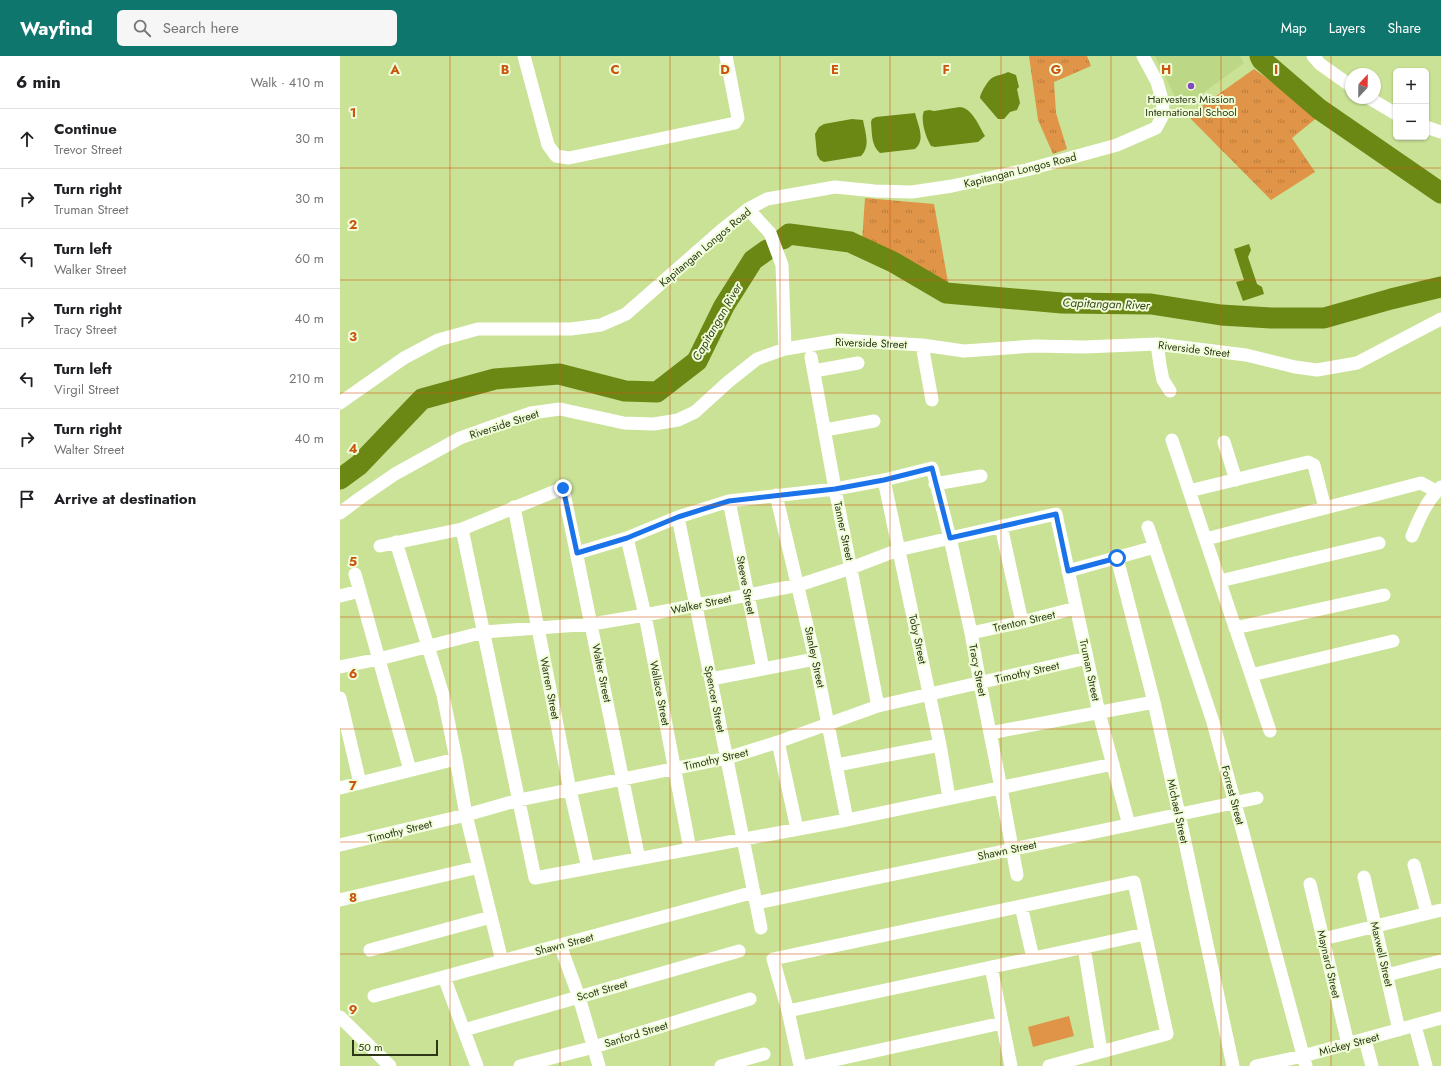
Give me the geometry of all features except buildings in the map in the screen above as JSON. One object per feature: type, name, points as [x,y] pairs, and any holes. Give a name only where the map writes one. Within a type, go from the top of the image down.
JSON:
[{"type":"street","points":[[524,56],[548,145],[556,156],[569,158],[735,123],[738,118],[726,56]]},
{"type":"street","name":"Kapitangan Longos Road","points":[[340,403],[404,358],[438,340],[478,329],[571,329],[601,326],[626,314],[722,230],[748,210],[767,199],[835,187],[875,191],[912,192],[952,186],[1026,170],[1117,145],[1156,128],[1162,117],[1163,103],[1157,82],[1143,56]]},
{"type":"street","points":[[1313,56],[1320,64],[1345,82]]},
{"type":"street","points":[[1379,104],[1393,112]]},
{"type":"street","points":[[1429,128],[1441,132]]},
{"type":"street","points":[[748,210],[770,233],[782,265],[785,350]]},
{"type":"street","name":"Riverside Street","points":[[340,514],[395,474],[460,438],[531,413],[560,409],[624,423],[654,424],[678,420],[695,412],[728,382],[757,359],[785,350],[840,340],[922,345],[964,351],[1034,346],[1084,347],[1158,344],[1246,355],[1296,367],[1316,370],[1357,363],[1441,319]]},
{"type":"street","points":[[1158,344],[1163,380],[1170,391]]},
{"type":"street","points":[[922,345],[932,400]]},
{"type":"street","name":"Tanner Street","points":[[811,357],[835,489],[878,706]]},
{"type":"street","points":[[814,371],[858,363]]},
{"type":"street","points":[[825,430],[874,421]]},
{"type":"street","points":[[1172,440],[1270,731]]},
{"type":"street","points":[[1224,442],[1236,480]]},
{"type":"street","points":[[1190,491],[1308,462],[1314,465],[1325,508]]},
{"type":"street","name":"Tracy Street","points":[[884,480],[932,468],[950,538],[971,633],[1017,875]]},
{"type":"street","points":[[935,484],[981,476]]},
{"type":"street","points":[[577,553],[627,538],[678,517],[729,501],[835,489],[884,480]]},
{"type":"street","name":"Toby Street","points":[[884,480],[930,693],[949,798]]},
{"type":"street","points":[[1206,539],[1421,483],[1439,489],[1421,515],[1412,536]]},
{"type":"street","name":"Walter Street","points":[[514,507],[563,488],[624,779],[639,859]]},
{"type":"street","name":"Stanley Street","points":[[776,495],[816,658],[847,820]]},
{"type":"street","name":"Steeve Street","points":[[729,501],[763,669]]},
{"type":"street","points":[[380,546],[462,529],[514,507]]},
{"type":"street","name":"Warren Street","points":[[514,507],[570,790],[588,868]]},
{"type":"street","name":"Walker Street","points":[[340,667],[379,659],[484,632],[592,624],[798,585],[851,568],[898,550],[1056,514]]},
{"type":"street","name":"Truman Street","points":[[1056,514],[1099,713],[1129,825]]},
{"type":"street","name":"Spencer Street","points":[[678,517],[761,928]]},
{"type":"street","points":[[1001,526],[1022,622]]},
{"type":"street","name":"Forrest Street","points":[[1148,527],[1213,722],[1305,1061]]},
{"type":"street","points":[[462,529],[520,800],[535,878],[847,820],[1113,764]]},
{"type":"street","name":"Wallace Street","points":[[627,538],[645,615],[690,849]]},
{"type":"street","points":[[396,542],[443,695],[466,815],[502,961]]},
{"type":"street","points":[[1220,581],[1379,543]]},
{"type":"street","points":[[1068,571],[1155,547]]},
{"type":"street","name":"Michael Street","points":[[1117,558],[1154,702],[1233,1066]]},
{"type":"street","points":[[355,574],[410,770]]},
{"type":"street","points":[[340,596],[360,591]]},
{"type":"street","points":[[1236,628],[1384,595]]},
{"type":"street","name":"Trenton Street","points":[[971,633],[1076,608]]},
{"type":"street","points":[[1251,675],[1393,641]]},
{"type":"street","points":[[711,679],[816,658]]},
{"type":"street","name":"Timothy Street","points":[[340,845],[466,815],[520,800],[727,758],[778,742],[878,706],[1087,658]]},
{"type":"street","points":[[340,698],[360,783]]},
{"type":"street","points":[[990,733],[1154,702]]},
{"type":"street","points":[[778,742],[798,829]]},
{"type":"street","points":[[836,765],[940,745]]},
{"type":"street","points":[[340,788],[456,759]]},
{"type":"street","name":"Shawn Street","points":[[374,996],[560,945],[755,898],[1012,849],[1257,798]]},
{"type":"street","points":[[1414,865],[1427,913]]},
{"type":"street","points":[[340,900],[479,867]]},
{"type":"street","name":"Maxwell Street","points":[[1364,877],[1399,1030]]},
{"type":"street","points":[[800,1066],[788,1011],[772,959],[1134,882],[1167,1034],[1053,1065]]},
{"type":"street","name":"Maynard Street","points":[[1310,884],[1348,1044]]},
{"type":"street","points":[[1021,906],[1034,958]]},
{"type":"street","points":[[1323,939],[1441,910]]},
{"type":"street","points":[[370,950],[491,917]]},
{"type":"street","points":[[788,1011],[1145,934]]},
{"type":"street","points":[[560,945],[579,997],[599,1066]]},
{"type":"street","points":[[1084,947],[1101,1051]]},
{"type":"street","name":"Scott Street","points":[[464,1030],[739,951]]},
{"type":"street","points":[[1386,975],[1441,961]]},
{"type":"street","points":[[991,967],[1011,1066]]},
{"type":"street","points":[[444,977],[477,1066]]},
{"type":"street","name":"Sanford Street","points":[[520,1066],[594,1047],[750,1000]]},
{"type":"street","points":[[340,1017],[390,1066]]},
{"type":"street","name":"Mickey Street","points":[[1256,1066],[1305,1061],[1348,1044],[1441,1018]]},
{"type":"street","points":[[807,1066],[1002,1023]]},
{"type":"street","points":[[1416,1026],[1426,1066]]},
{"type":"street","points":[[1365,1040],[1372,1066]]},
{"type":"street","points":[[721,1066],[764,1054]]},
{"type":"shaded area","name":"Harvesters Mission International School","points":[[1155,56],[1240,56],[1244,63],[1181,109]]},
{"type":"shaded area","points":[[1008,72],[1016,75],[1019,87],[1017,89],[1020,103],[1017,110],[1010,112],[1004,119],[998,119],[980,98],[980,96],[990,79]]},
{"type":"shaded area","points":[[960,107],[972,114],[985,136],[978,142],[935,147],[931,146],[924,129],[924,111]]},
{"type":"shaded area","points":[[915,113],[921,137],[915,149],[880,153],[873,143],[872,119],[876,117]]},
{"type":"shaded area","points":[[852,119],[863,120],[867,143],[861,156],[824,162],[820,160],[817,155],[815,134],[819,127],[824,124]]},
{"type":"shaded area","points":[[1249,244],[1251,250],[1248,257],[1257,284],[1262,287],[1264,294],[1243,301],[1236,282],[1244,280],[1234,249]]},
{"type":"green space","points":[[1029,56],[1087,56],[1091,66],[1054,82],[1056,113],[1067,149],[1053,154],[1038,120]]},
{"type":"green space","points":[[1254,69],[1319,116],[1292,138],[1315,172],[1271,200],[1188,116]]},
{"type":"green space","points":[[865,198],[934,204],[948,282],[862,241]]},
{"type":"green space","points":[[1069,1016],[1074,1036],[1033,1047],[1028,1027]]},
{"type":"waterway","name":"Capitangan River","points":[[1260,56],[1262,60],[1319,109],[1441,193]]},
{"type":"waterway","name":"Capitangan River","points":[[783,239],[789,234],[850,242],[893,262],[946,293],[1062,303],[1151,304],[1221,315],[1271,318],[1324,318],[1391,299],[1441,287]]},
{"type":"waterway","name":"Capitangan River","points":[[340,479],[359,465],[422,399],[495,379],[559,374],[625,391],[657,392],[697,361],[724,306],[753,260],[767,250]]},
{"type":"place","name":"Harvesters Mission International School","points":[[1191,86]]},
{"type":"route","points":[[563,488],[577,553],[627,538],[678,517],[729,501],[835,489],[884,480],[932,468],[950,538],[1056,514],[1068,571],[1117,558]]}]
